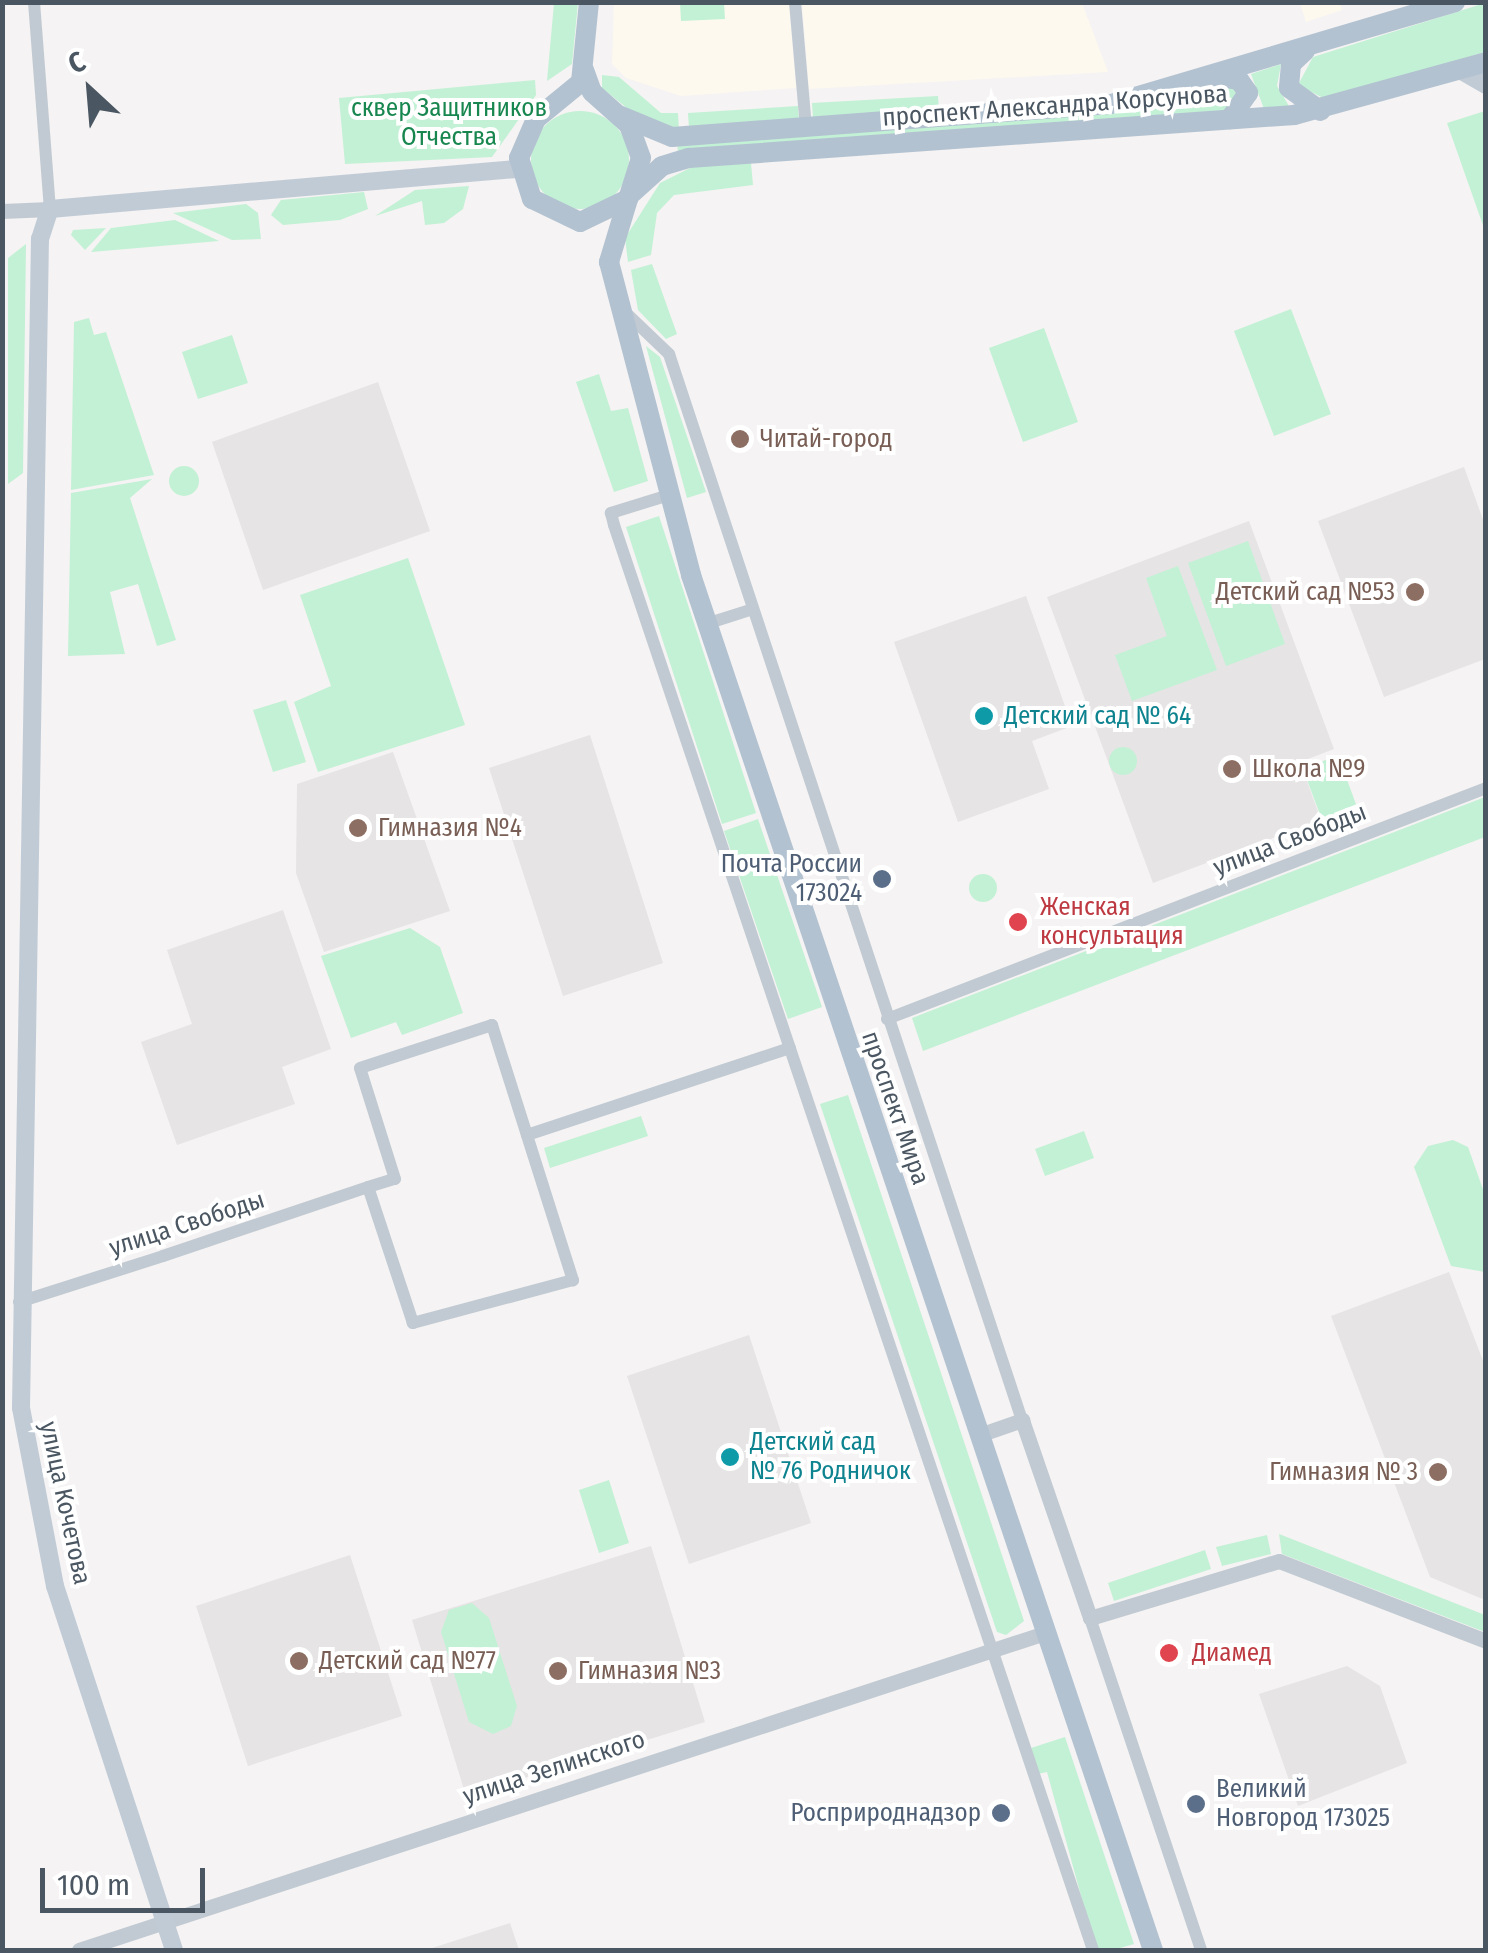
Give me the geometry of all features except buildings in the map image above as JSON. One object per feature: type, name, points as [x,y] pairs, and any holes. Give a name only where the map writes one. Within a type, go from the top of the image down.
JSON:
[{"type":"main road","points":[[584,70],[640,146],[630,196],[591,221],[558,218],[532,199],[520,169],[524,137],[544,112],[578,88],[584,70],[589,2]]},
{"type":"main road","name":"проспект Александра Корсунова","points":[[616,112],[658,136],[1110,104],[1211,78],[1455,2]]},
{"type":"main road","points":[[1310,48],[1291,64],[1289,88],[1322,111]]},
{"type":"main road","name":"проспект Александра Корсунова","points":[[630,196],[662,166],[690,158],[1322,111],[1486,62]]},
{"type":"main road","points":[[1460,70],[1486,85]]},
{"type":"main road","points":[[1211,78],[1245,86],[1248,102],[1230,119]]},
{"type":"main road","points":[[544,112],[577,100],[616,112]]},
{"type":"main road","points":[[50,209],[520,169]]},
{"type":"main road","name":"проспект Мира","points":[[630,196],[612,230],[612,274],[706,624],[1153,1950]]},
{"type":"main road","name":"улица Кочетова","points":[[50,209],[39,270],[18,1302],[22,1420],[40,1531],[174,1950]]},
{"type":"main road","name":"проспект Мира","points":[[558,218],[592,237],[612,274]]},
{"type":"street","points":[[2,211],[50,209],[34,2]]},
{"type":"street","points":[[795,2],[806,128]]},
{"type":"street","points":[[620,308],[669,354],[887,1019],[1201,1950]]},
{"type":"street","points":[[669,495],[610,513],[1093,1950]]},
{"type":"street","points":[[706,624],[753,609]]},
{"type":"street","name":"улица Свободы","points":[[887,1019],[1486,788]]},
{"type":"street","name":"улица Свободы","points":[[18,1302],[368,1187],[395,1179],[360,1068],[492,1026],[573,1280],[413,1323],[368,1187]]},
{"type":"street","points":[[527,1134],[790,1048]]},
{"type":"street","points":[[979,1435],[1022,1420]]},
{"type":"street","points":[[1090,1618],[1279,1561],[1486,1641]]},
{"type":"street","name":"улица Зелинского","points":[[79,1950],[1046,1633]]},
{"type":"shaded area","points":[[614,3],[789,3],[796,88],[681,96],[626,78],[612,64]]},
{"type":"shaded area","points":[[802,3],[1082,3],[1108,72],[809,89]]},
{"type":"shaded area","points":[[1300,3],[1340,3],[1342,10],[1306,22]]},
{"type":"shaded area","points":[[378,382],[430,531],[263,590],[212,442]]},
{"type":"shaded area","name":"Детский сад №53","points":[[1464,467],[1485,525],[1485,659],[1384,697],[1318,521]]},
{"type":"shaded area","points":[[1249,521],[1334,749],[1300,762],[1321,820],[1153,883],[1047,597]]},
{"type":"shaded area","points":[[1026,596],[1072,726],[1032,741],[1049,789],[958,822],[894,642]]},
{"type":"shaded area","points":[[590,735],[663,963],[563,996],[489,768]]},
{"type":"shaded area","name":"Гимназия №4","points":[[393,752],[450,911],[324,952],[296,873],[297,784]]},
{"type":"shaded area","points":[[283,910],[331,1049],[282,1067],[295,1104],[177,1145],[141,1042],[192,1024],[167,950]]},
{"type":"shaded area","name":"Гимназия № 3","points":[[1449,1272],[1485,1366],[1485,1600],[1430,1577],[1331,1316]]},
{"type":"shaded area","points":[[749,1335],[811,1523],[689,1564],[627,1376]]},
{"type":"shaded area","name":"Гимназия №3","points":[[651,1546],[705,1722],[466,1796],[412,1620]]},
{"type":"shaded area","name":"Детский сад №77","points":[[350,1555],[402,1716],[248,1766],[196,1606]]},
{"type":"shaded area","points":[[1347,1666],[1380,1686],[1407,1763],[1298,1806],[1259,1694]]},
{"type":"shaded area","points":[[510,1923],[519,1950],[426,1950]]},
{"type":"green space","points":[[554,3],[578,3],[572,64],[547,81]]},
{"type":"green space","points":[[680,3],[724,3],[725,19],[681,21]]},
{"type":"green space","points":[[1485,3],[1485,52],[1327,100],[1298,85],[1313,57]]},
{"type":"green space","points":[[1281,64],[1277,86],[1289,106],[1264,109],[1251,74]]},
{"type":"green space","points":[[602,75],[619,77],[661,113],[678,113],[679,131],[654,130],[602,88]]},
{"type":"green space","name":"сквер Защитников Отчества","points":[[535,80],[536,95],[492,157],[345,164],[339,98]]},
{"type":"green space","points":[[1224,83],[1239,90],[1234,111],[678,152],[677,143],[1128,109]]},
{"type":"green space","points":[[938,96],[939,111],[813,119],[812,103]]},
{"type":"green space","points":[[798,106],[799,121],[689,128],[688,113]]},
{"type":"green space","points":[[580,111],[599,115],[615,125],[625,141],[629,160],[625,179],[615,195],[599,205],[580,209],[561,205],[545,195],[535,179],[531,160],[535,141],[545,125],[561,115]]},
{"type":"green space","points":[[1486,111],[1485,231],[1447,123]]},
{"type":"green space","points":[[751,163],[753,185],[674,195],[657,213],[651,255],[628,262],[625,238],[660,183],[694,166]]},
{"type":"green space","points":[[469,186],[463,209],[444,223],[425,225],[422,201],[375,216],[415,190]]},
{"type":"green space","points":[[364,192],[368,209],[340,220],[283,225],[271,215],[281,200]]},
{"type":"green space","points":[[246,204],[258,213],[261,239],[232,240],[173,213]]},
{"type":"green space","points":[[175,220],[219,241],[91,252],[111,228]]},
{"type":"green space","points":[[106,228],[85,250],[71,235],[73,230]]},
{"type":"green space","points":[[26,244],[23,473],[8,484],[8,258]]},
{"type":"green space","points":[[652,264],[677,334],[666,339],[638,310],[631,270]]},
{"type":"green space","points":[[1291,309],[1331,414],[1274,436],[1234,331]]},
{"type":"green space","points":[[89,318],[94,335],[106,332],[154,475],[71,490],[74,322]]},
{"type":"green space","points":[[1044,328],[1078,422],[1023,442],[989,348]]},
{"type":"green space","points":[[232,335],[248,383],[198,399],[182,352]]},
{"type":"green space","points":[[646,346],[660,357],[706,492],[687,498]]},
{"type":"green space","points":[[599,374],[611,411],[628,408],[648,481],[614,492],[576,382]]},
{"type":"green space","points":[[184,466],[194,471],[199,481],[194,491],[184,496],[174,491],[169,481],[174,471]]},
{"type":"green space","points":[[152,479],[130,498],[176,640],[157,646],[138,584],[110,592],[125,654],[68,656],[71,493]]},
{"type":"green space","points":[[659,516],[756,813],[722,824],[626,527]]},
{"type":"green space","points":[[1248,541],[1285,644],[1226,666],[1188,563]]},
{"type":"green space","points":[[408,558],[465,725],[318,772],[294,702],[331,686],[300,595]]},
{"type":"green space","points":[[1178,566],[1217,670],[1132,701],[1115,655],[1167,636],[1146,578]]},
{"type":"green space","points":[[286,700],[306,762],[273,772],[253,710]]},
{"type":"green space","points":[[1123,747],[1133,751],[1137,761],[1133,771],[1123,775],[1113,771],[1109,761],[1113,751]]},
{"type":"green space","points":[[1338,755],[1357,807],[1322,820],[1303,769]]},
{"type":"green space","points":[[1485,797],[1485,837],[923,1051],[912,1018]]},
{"type":"green space","points":[[758,819],[822,1007],[788,1019],[724,831]]},
{"type":"green space","points":[[983,874],[993,878],[997,888],[993,898],[983,902],[973,898],[969,888],[973,878]]},
{"type":"green space","points":[[410,928],[440,947],[463,1013],[402,1035],[396,1022],[351,1038],[321,956]]},
{"type":"green space","points":[[848,1095],[1024,1621],[1006,1635],[997,1632],[820,1104]]},
{"type":"green space","points":[[641,1116],[648,1136],[550,1168],[544,1148]]},
{"type":"green space","points":[[1084,1131],[1094,1158],[1045,1176],[1035,1149]]},
{"type":"green space","points":[[1453,1140],[1468,1147],[1485,1195],[1485,1272],[1451,1266],[1414,1167],[1428,1146]]},
{"type":"green space","points":[[609,1480],[629,1543],[599,1553],[579,1490]]},
{"type":"green space","points":[[1279,1534],[1485,1615],[1485,1632],[1282,1554]]},
{"type":"green space","points":[[1267,1535],[1271,1554],[1222,1566],[1216,1547]]},
{"type":"green space","points":[[1205,1550],[1211,1569],[1114,1601],[1108,1583]]},
{"type":"green space","points":[[472,1603],[489,1618],[517,1706],[511,1726],[493,1734],[469,1722],[441,1632],[449,1610]]},
{"type":"green space","points":[[1065,1737],[1134,1944],[1113,1950],[1096,1950],[1047,1772],[1038,1774],[1031,1748]]},
{"type":"place","name":"Читай-город","points":[[740,439]]},
{"type":"place","name":"Детский сад №53","points":[[1415,592]]},
{"type":"place","name":"Детский сад № 64","points":[[984,716]]},
{"type":"place","name":"Школа №9","points":[[1232,769]]},
{"type":"place","name":"Гимназия №4","points":[[358,828]]},
{"type":"place","name":"Почта России 173024","points":[[882,879]]},
{"type":"place","name":"Женская консультация","points":[[1018,922]]},
{"type":"place","name":"Детский сад № 76 Родничок","points":[[730,1457]]},
{"type":"place","name":"Гимназия № 3","points":[[1438,1472]]},
{"type":"place","name":"Диамед","points":[[1169,1653]]},
{"type":"place","name":"Детский сад №77","points":[[299,1661]]},
{"type":"place","name":"Гимназия №3","points":[[558,1671]]},
{"type":"place","name":"Великий Новгород 173025","points":[[1196,1804]]},
{"type":"place","name":"Росприроднадзор","points":[[1001,1813]]}]
